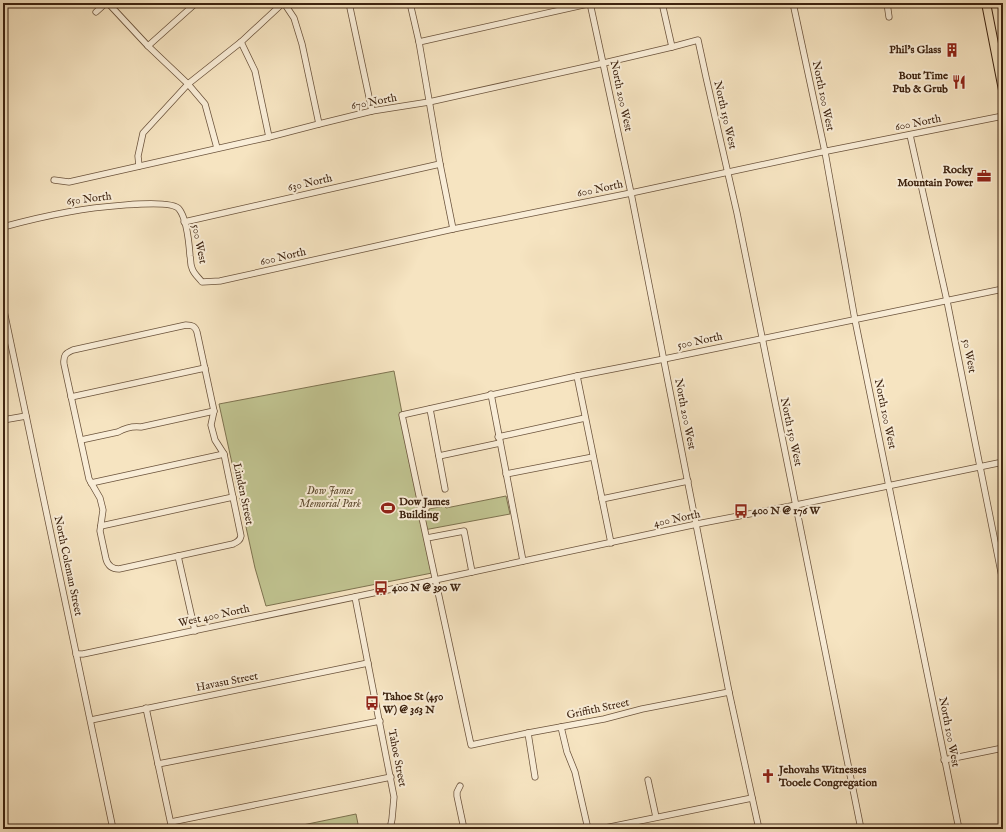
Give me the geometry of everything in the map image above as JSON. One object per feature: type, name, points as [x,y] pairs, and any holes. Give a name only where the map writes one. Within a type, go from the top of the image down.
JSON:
[{"type":"highway","points":[[986,3],[1003,90]]},
{"type":"street","points":[[96,12],[107,3],[148,46],[188,84],[205,104],[217,148]]},
{"type":"street","points":[[148,46],[196,3]]},
{"type":"street","points":[[139,166],[138,156],[143,133],[188,84],[241,42],[284,3],[294,18],[302,44],[319,124]]},
{"type":"street","points":[[349,3],[372,112]]},
{"type":"street","points":[[410,3],[419,42],[453,229]]},
{"type":"street","points":[[419,42],[591,3]]},
{"type":"street","name":"North 200 West","points":[[591,3],[631,193],[729,692],[759,829]]},
{"type":"street","points":[[662,3],[672,48]]},
{"type":"street","name":"North 100 West","points":[[793,3],[825,152],[856,320],[959,829]]},
{"type":"street","points":[[886,3],[889,17]]},
{"type":"street","name":"670 North","points":[[54,180],[69,182],[372,112],[429,102],[672,48],[698,40]]},
{"type":"street","name":"North 150 West","points":[[698,40],[737,213],[861,829]]},
{"type":"street","points":[[241,42],[255,71],[269,137]]},
{"type":"street","name":"600 North","points":[[202,282],[220,281],[453,229],[1003,116]]},
{"type":"street","name":"50 West","points":[[910,135],[948,301],[1003,582]]},
{"type":"street","name":"630 North","points":[[184,222],[440,164]]},
{"type":"street","name":"650 North","points":[[3,227],[68,212],[105,207],[161,204],[174,205],[178,208]]},
{"type":"street","name":"500 West","points":[[178,208],[184,222],[192,268],[202,282]]},
{"type":"street","name":"500 North","points":[[427,538],[402,415],[491,394],[1003,289]]},
{"type":"street","name":"North Coleman Street","points":[[3,306],[5,322],[113,829]]},
{"type":"street","name":"Linden Street","points":[[71,397],[63,360],[67,353],[73,350],[186,325],[193,326],[196,329],[214,411],[211,426],[215,440],[224,454],[241,532],[240,539],[238,542],[233,544],[114,569],[110,567],[106,559],[100,531],[101,526]]},
{"type":"street","points":[[205,368],[71,397],[89,479],[100,498],[103,510],[101,526],[233,497]]},
{"type":"street","points":[[577,376],[611,543]]},
{"type":"street","points":[[491,394],[498,437],[523,561]]},
{"type":"street","points":[[430,409],[445,489]]},
{"type":"street","points":[[81,440],[118,432],[136,426],[141,427],[214,411]]},
{"type":"street","points":[[3,420],[26,416]]},
{"type":"street","points":[[498,437],[585,418]]},
{"type":"street","points":[[439,456],[500,443]]},
{"type":"street","points":[[91,483],[224,454]]},
{"type":"street","points":[[506,474],[593,457]]},
{"type":"street","name":"400 North","points":[[355,597],[697,524],[1003,462]]},
{"type":"street","points":[[602,499],[688,481]]},
{"type":"street","points":[[435,580],[427,538],[464,531],[472,572]]},
{"type":"street","points":[[178,556],[195,630]]},
{"type":"street","name":"Griffith Street","points":[[435,580],[471,746],[729,692]]},
{"type":"street","name":"West 400 North","points":[[76,654],[82,654],[355,597]]},
{"type":"street","name":"Tahoe Street","points":[[355,597],[391,777],[394,797],[390,829]]},
{"type":"street","name":"Havasu Street","points":[[90,720],[368,663]]},
{"type":"street","points":[[146,708],[172,829]]},
{"type":"street","points":[[158,764],[380,721]]},
{"type":"street","points":[[561,727],[567,752],[575,772],[588,829]]},
{"type":"street","points":[[528,733],[535,777]]},
{"type":"street","points":[[944,760],[1003,748]]},
{"type":"street","points":[[171,822],[391,777]]},
{"type":"street","points":[[648,780],[656,817]]},
{"type":"street","points":[[460,786],[457,796],[464,829]]},
{"type":"street","points":[[600,829],[752,798]]},
{"type":"green space","name":"Dow James Memorial Park","points":[[394,371],[421,513],[429,511],[429,509],[445,506],[446,508],[506,496],[510,514],[424,530],[432,573],[266,606],[255,568],[219,404]]},
{"type":"green space","points":[[356,814],[359,829],[298,829],[298,826]]},
{"type":"place","name":"Phil's Glass","points":[[952,50]]},
{"type":"place","name":"Bout Time Pub & Grub","points":[[959,82]]},
{"type":"place","name":"Rocky Mountain Power","points":[[984,176]]},
{"type":"place","name":"Dow James Building","points":[[388,508]]},
{"type":"place","name":"400 N @ 176 W","points":[[741,511]]},
{"type":"place","name":"400 N @ 390 W","points":[[381,588]]},
{"type":"place","name":"Tahoe St (450 W) @ 363 N","points":[[372,703]]},
{"type":"place","name":"Jehovahs Witnesses Tooele Congregation","points":[[768,776]]}]
